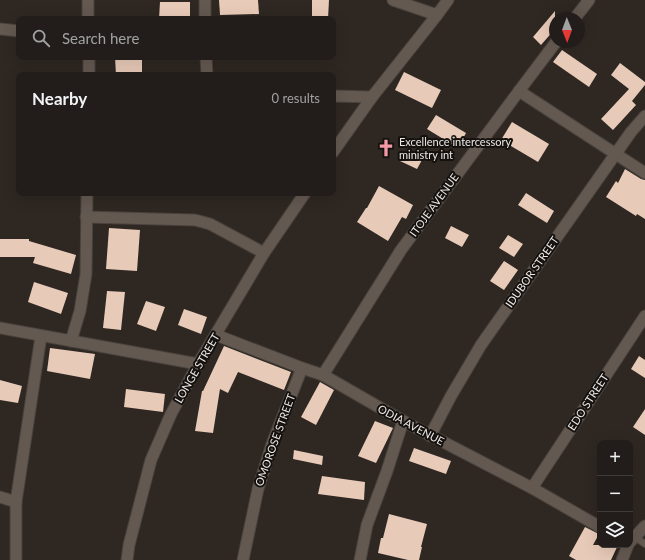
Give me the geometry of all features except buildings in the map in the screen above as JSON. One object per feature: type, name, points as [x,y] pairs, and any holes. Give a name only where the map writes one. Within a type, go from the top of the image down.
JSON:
[{"type":"street","points":[[88,0],[88,16]]},
{"type":"street","points":[[205,0],[205,16]]},
{"type":"street","points":[[393,0],[437,15]]},
{"type":"street","points":[[336,148],[372,97],[448,0]]},
{"type":"street","points":[[579,12],[588,0]]},
{"type":"street","points":[[0,29],[16,31]]},
{"type":"street","name":"ITOJE AVENUE","points":[[323,375],[401,250],[551,48]]},
{"type":"street","points":[[89,60],[89,72]]},
{"type":"street","points":[[206,60],[207,72]]},
{"type":"street","points":[[519,91],[645,173]]},
{"type":"street","points":[[336,96],[372,97]]},
{"type":"street","name":"IDUBOR STREET","points":[[430,436],[451,396],[481,345],[615,154],[645,116]]},
{"type":"street","points":[[71,341],[80,311],[86,274],[87,196]]},
{"type":"street","name":"LONGE STREET","points":[[127,560],[129,545],[151,460],[171,414],[198,364],[264,254],[303,196]]},
{"type":"street","points":[[86,217],[195,220],[210,224],[264,254]]},
{"type":"street","name":"EDO STREET","points":[[532,488],[645,316]]},
{"type":"street","points":[[0,328],[198,364]]},
{"type":"street","name":"ODIA AVENUE","points":[[216,335],[323,375],[430,436],[532,488],[597,525]]},
{"type":"street","points":[[16,560],[16,502],[41,336]]},
{"type":"street","name":"OMOROSE STREET","points":[[243,560],[258,489],[272,444],[302,368]]},
{"type":"street","points":[[360,560],[367,525],[403,421]]},
{"type":"street","points":[[0,497],[16,502]]},
{"type":"street","points":[[633,539],[645,526]]},
{"type":"street","points":[[622,560],[628,548]]},
{"type":"lane","points":[[633,541],[645,544]]},
{"type":"place","name":"Excellence intercessory ministry int","points":[[386,148]]}]
